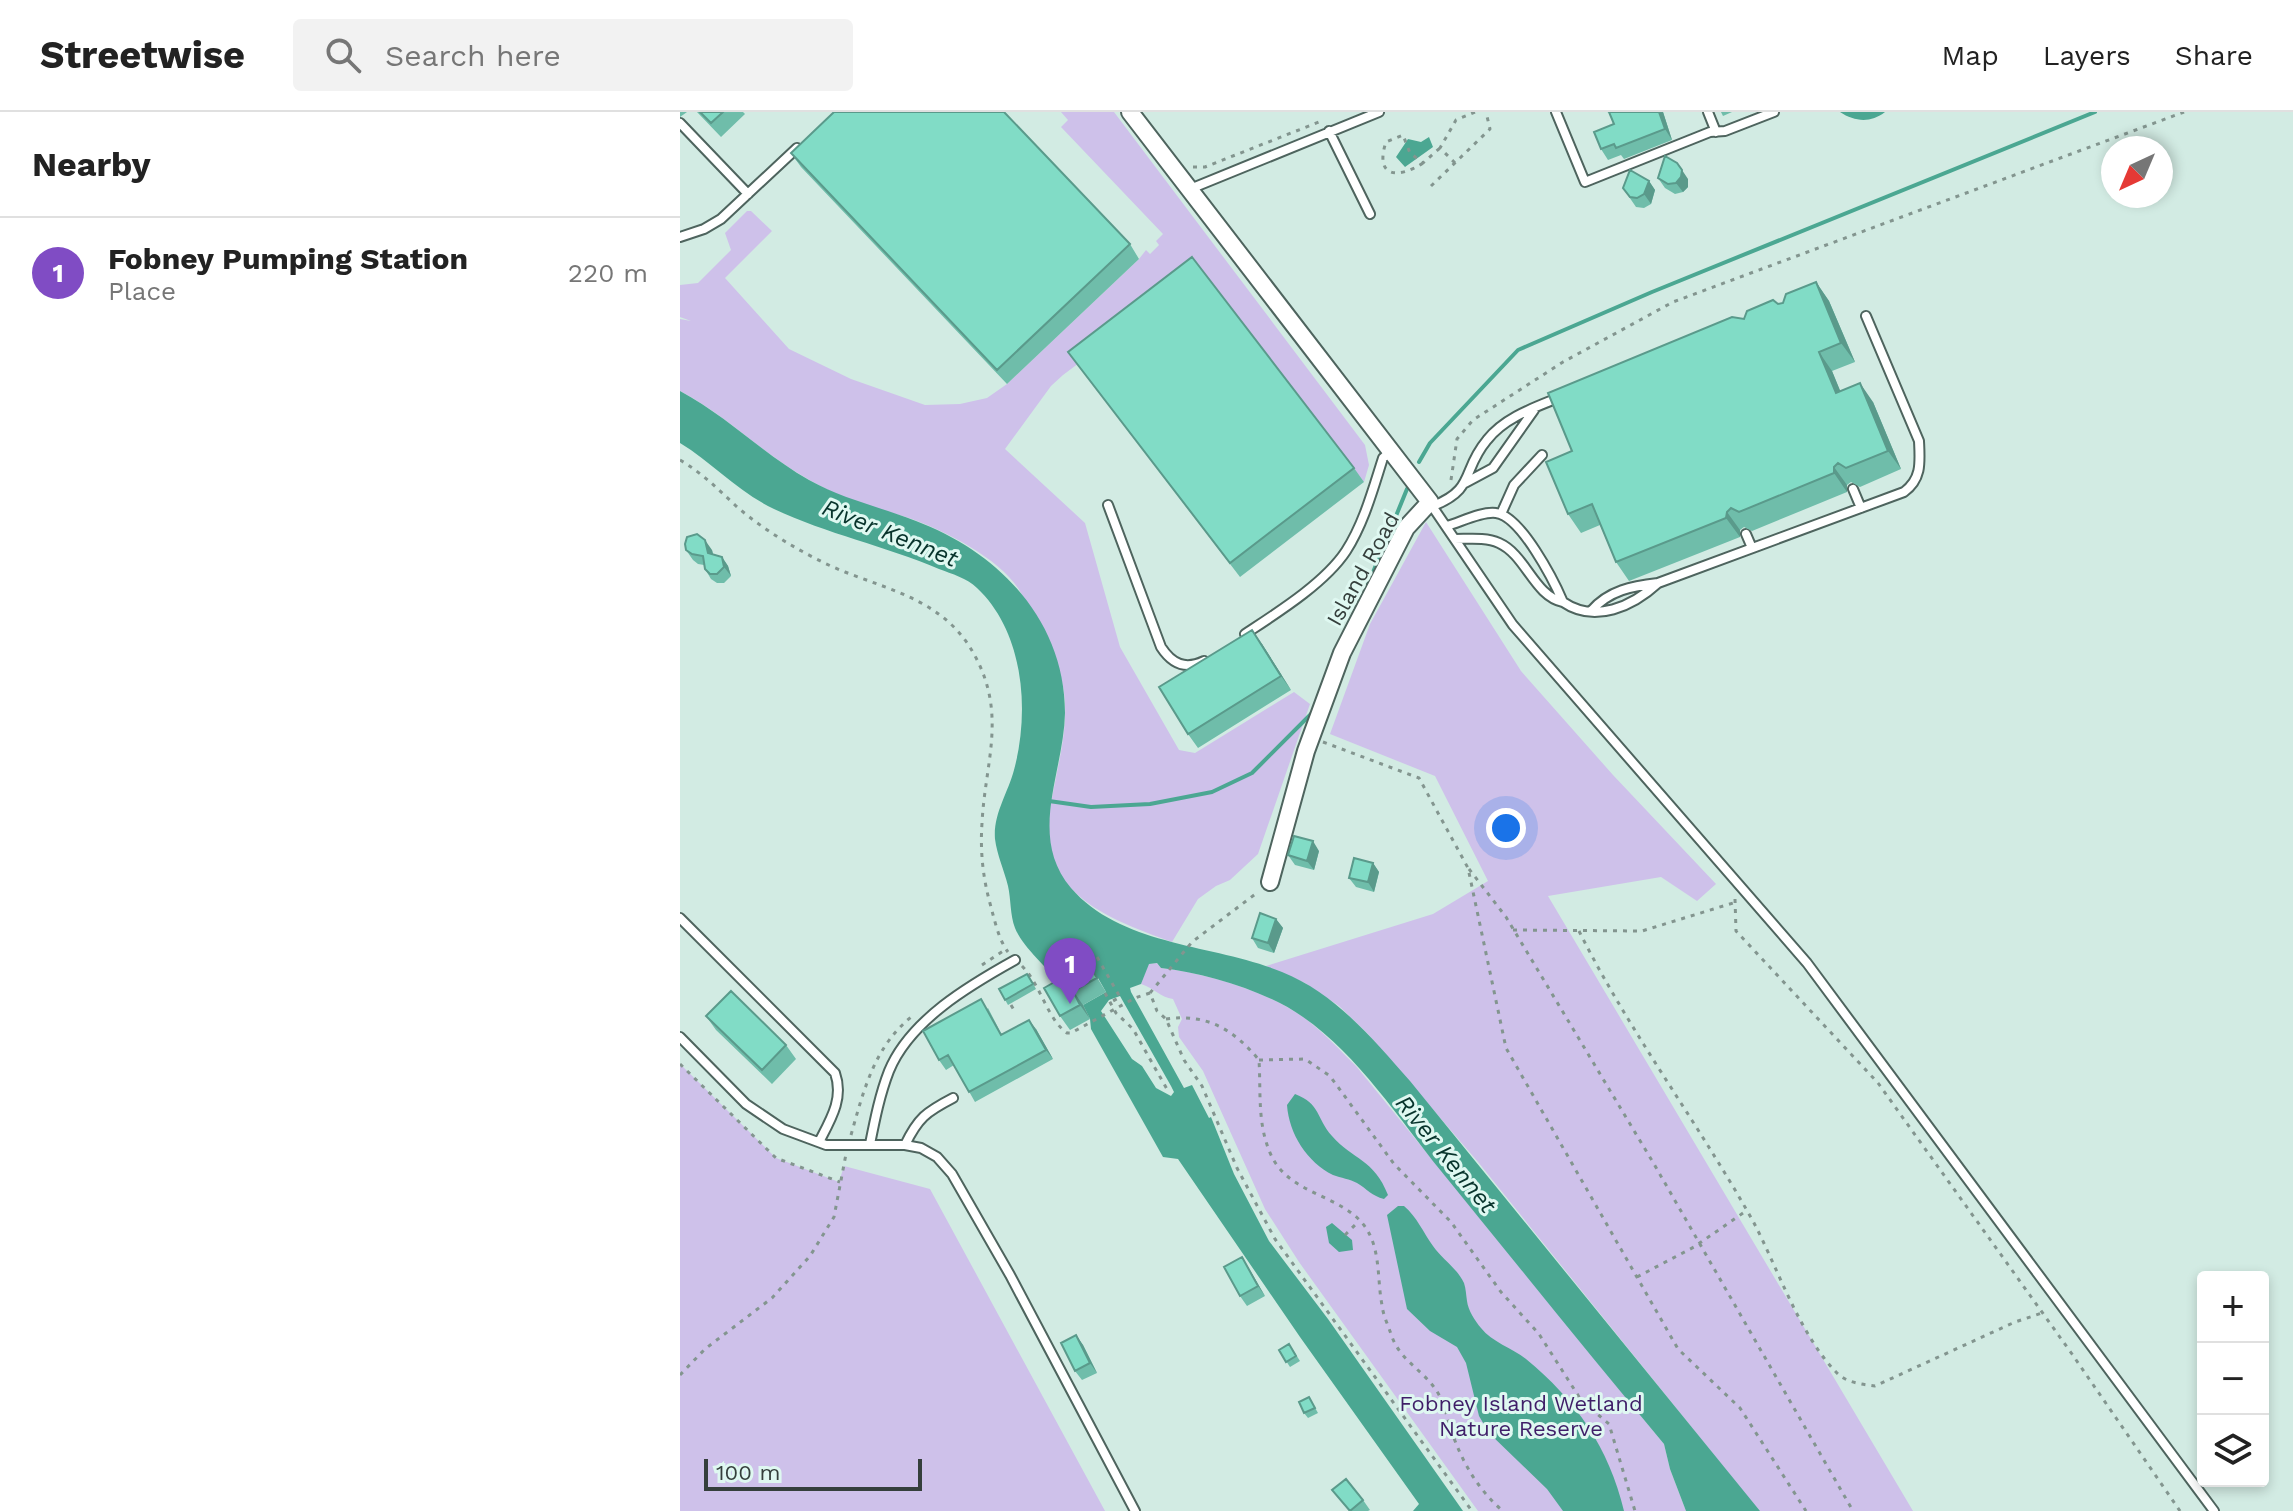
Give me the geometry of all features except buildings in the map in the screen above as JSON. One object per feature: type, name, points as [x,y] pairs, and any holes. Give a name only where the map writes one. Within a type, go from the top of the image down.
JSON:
[{"type":"street","name":"Island Road","points":[[1130,112],[1431,504],[1406,528],[1342,653],[1311,738],[1270,882]]},
{"type":"lane","points":[[1189,190],[1379,112]]},
{"type":"lane","points":[[1556,112],[1585,182],[1774,112]]},
{"type":"lane","points":[[1708,112],[1716,132]]},
{"type":"lane","points":[[680,123],[748,194]]},
{"type":"lane","points":[[1329,131],[1370,214]]},
{"type":"lane","points":[[680,237],[713,224],[804,142]]},
{"type":"lane","points":[[1591,611],[1603,599],[1630,587],[1661,582],[1910,488],[1919,473],[1919,441],[1866,316]]},
{"type":"lane","points":[[1571,393],[1513,418],[1493,433],[1477,452],[1465,483],[1457,494],[1431,504],[1513,625],[1807,963],[2214,1511]]},
{"type":"lane","points":[[1465,483],[1493,468],[1535,407]]},
{"type":"lane","points":[[1240,638],[1310,587],[1345,552],[1360,523],[1383,458],[1392,450]]},
{"type":"lane","points":[[1501,514],[1514,485],[1542,455]]},
{"type":"lane","points":[[1853,489],[1861,508]]},
{"type":"lane","points":[[1108,505],[1153,631],[1165,654],[1178,664],[1187,666],[1207,660],[1218,652]]},
{"type":"lane","points":[[1447,526],[1488,513],[1501,514],[1524,536],[1554,581],[1563,602]]},
{"type":"lane","points":[[1746,534],[1752,548]]},
{"type":"lane","points":[[1455,539],[1502,543],[1543,590],[1555,601],[1570,607],[1609,612],[1641,599],[1661,582]]},
{"type":"lane","points":[[1660,570],[1661,582]]},
{"type":"lane","points":[[680,918],[835,1073],[839,1098],[819,1142]]},
{"type":"lane","points":[[870,1144],[890,1068],[909,1040],[956,998],[1015,960]]},
{"type":"lane","points":[[680,1037],[746,1104],[783,1129],[826,1145],[905,1145],[921,1148],[937,1157],[952,1174],[1018,1288],[1135,1511]]},
{"type":"lane","points":[[905,1145],[915,1124],[926,1112],[953,1098]]},
{"type":"path","points":[[1423,163],[1410,153],[1403,135],[1386,142],[1381,157],[1383,165],[1391,172],[1409,172],[1423,163],[1440,148],[1456,120],[1475,112]]},
{"type":"path","points":[[1431,186],[1490,129],[1486,112]]},
{"type":"path","points":[[1450,484],[1457,439],[1473,420],[1563,362],[1673,302],[2184,112]]},
{"type":"path","points":[[1192,167],[1205,167],[1330,119]]},
{"type":"path","points":[[1440,148],[1455,163]]},
{"type":"path","points":[[680,460],[700,471],[737,507],[791,545],[843,571],[900,591],[933,609],[953,627],[975,655],[989,694],[993,731],[982,819],[981,855],[986,888],[1006,949],[1038,984],[1049,1010],[1064,1031],[1071,1033],[1150,993],[1192,942],[1270,882]]},
{"type":"path","points":[[1311,738],[1419,778],[1468,868],[1513,930],[1853,1511]]},
{"type":"path","points":[[1468,868],[1506,1048],[1678,1349],[1740,1408],[1806,1511]]},
{"type":"path","points":[[1513,930],[1642,931],[1735,903],[1736,931],[1878,1083],[2180,1511]]},
{"type":"path","points":[[1579,931],[1617,1001],[1746,1211],[1821,1353],[1837,1375],[1855,1383],[1875,1386],[2015,1322],[2042,1313]]},
{"type":"path","points":[[1097,957],[1120,997],[1110,1002]]},
{"type":"path","points":[[1105,993],[1114,1009],[1133,1029],[1168,1091]]},
{"type":"path","points":[[1150,993],[1157,1011],[1166,1019],[1184,1060],[1202,1086],[1237,1168],[1275,1239],[1472,1511]]},
{"type":"path","points":[[1011,1005],[1014,1010]]},
{"type":"path","points":[[1166,1019],[1182,1017],[1212,1023],[1239,1037],[1259,1060],[1259,1116],[1272,1157],[1283,1172],[1306,1191],[1353,1213],[1367,1230],[1374,1245],[1382,1306],[1398,1352],[1437,1391],[1455,1443],[1470,1473],[1489,1499],[1503,1511]]},
{"type":"path","points":[[680,1375],[705,1349],[772,1298],[810,1256],[834,1217],[849,1144],[882,1046]]},
{"type":"path","points":[[1259,1060],[1305,1059],[1330,1076],[1394,1164],[1451,1222],[1501,1292],[1539,1334],[1581,1400],[1609,1424],[1635,1511]]},
{"type":"path","points":[[680,1064],[776,1158],[840,1182]]},
{"type":"path","points":[[1637,1277],[1746,1211]]},
{"type":"path","points":[[1345,1235],[1359,1220]]},
{"type":"green space","points":[[1061,112],[1114,112],[1365,445],[1369,465],[1364,482],[1202,271],[1063,375],[1051,386],[1005,449],[1085,523],[1120,647],[1179,750],[1195,753],[1294,692],[1310,704],[1258,854],[1230,880],[1198,899],[1172,942],[1094,907],[1063,878],[1053,860],[1049,822],[1063,739],[1064,693],[1060,674],[1030,610],[1009,577],[984,556],[940,531],[856,502],[810,480],[680,391],[680,319],[691,321],[680,317],[680,285],[698,283],[731,250],[725,233],[747,211],[751,211],[772,231],[725,278],[789,349],[851,379],[925,405],[960,404],[987,398],[1007,384],[1146,250],[1150,254],[1159,245],[1156,241],[1163,234],[1061,127],[1068,120]]},
{"type":"green space","points":[[1426,522],[1521,671],[1716,884],[1697,901],[1661,877],[1548,896],[1913,1511],[1759,1511],[1478,1162],[1368,1034],[1339,1006],[1305,983],[1266,966],[1433,914],[1488,881],[1435,776],[1330,734],[1370,624]]},
{"type":"green space","name":"Fobney Island Wetland Nature Reserve","points":[[1157,963],[1161,968],[1217,979],[1274,1000],[1306,1019],[1356,1066],[1664,1444],[1686,1511],[1478,1511],[1299,1262],[1265,1209],[1203,1071],[1179,1037],[1178,1027],[1182,1019],[1173,999],[1141,984],[1148,964]]},
{"type":"green space","points":[[680,1064],[776,1158],[839,1182],[844,1166],[930,1189],[1105,1511],[680,1511]]},
{"type":"water","points":[[1840,112],[1885,112],[1863,120]]},
{"type":"water","points":[[1429,137],[1433,147],[1405,167],[1396,157],[1408,139],[1421,142]]},
{"type":"water","name":"River Kennet","points":[[680,391],[809,480],[946,534],[1000,571],[1022,594],[1040,620],[1062,680],[1065,713],[1050,825],[1051,847],[1058,868],[1071,888],[1092,907],[1116,922],[1143,933],[1282,972],[1319,992],[1352,1019],[1410,1081],[1760,1511],[1686,1511],[1664,1444],[1377,1089],[1342,1050],[1303,1017],[1272,999],[1216,979],[1161,968],[1157,963],[1149,964],[1141,984],[1130,988],[1131,992],[1184,1088],[1192,1085],[1211,1117],[1234,1174],[1269,1241],[1328,1319],[1463,1511],[1413,1511],[1419,1504],[1178,1159],[1163,1157],[1091,1029],[1083,1005],[1106,992],[1098,978],[1059,985],[1015,928],[995,830],[1019,747],[1022,698],[1014,649],[993,606],[973,585],[959,577],[774,509],[680,443]],"holes":[[[1120,996],[1174,1092],[1171,1096],[1156,1088],[1142,1066],[1132,1059],[1101,1011],[1109,1000]]]},
{"type":"water","points":[[1295,1094],[1310,1102],[1332,1136],[1376,1174],[1388,1195],[1384,1199],[1354,1182],[1333,1175],[1308,1155],[1288,1116],[1287,1105]]},
{"type":"water","points":[[1398,1206],[1409,1210],[1437,1251],[1461,1278],[1469,1308],[1481,1328],[1526,1359],[1575,1408],[1600,1446],[1624,1511],[1563,1511],[1547,1489],[1489,1433],[1479,1416],[1466,1363],[1457,1347],[1430,1331],[1407,1309],[1387,1215]]},
{"type":"water","points":[[1332,1223],[1352,1240],[1353,1250],[1339,1252],[1329,1243],[1326,1227]]},
{"type":"waterway","points":[[1419,462],[1430,443],[1518,350],[1652,292],[2095,112]]},
{"type":"waterway","points":[[1367,587],[1407,489]]},
{"type":"waterway","points":[[1049,801],[1091,807],[1150,804],[1212,792],[1252,773],[1313,712]]},
{"type":"place","name":"Fobney Pumping Station","points":[[1070,1004]]}]
